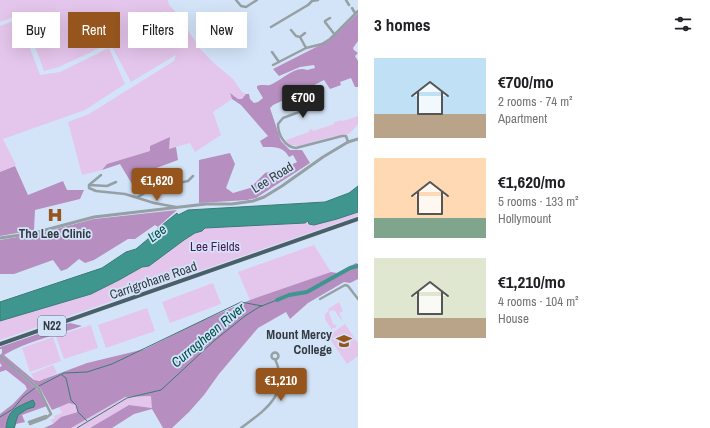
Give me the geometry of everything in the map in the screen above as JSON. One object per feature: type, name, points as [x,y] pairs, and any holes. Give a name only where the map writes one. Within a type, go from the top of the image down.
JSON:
[{"type":"highway","name":"Carrigrohane Road","points":[[0,344],[358,219]]},
{"type":"street","points":[[236,0],[240,6],[243,7],[249,6],[257,0]]},
{"type":"street","points":[[272,27],[308,5],[312,0],[318,0]]},
{"type":"street","points":[[273,65],[306,48],[322,44],[335,35],[357,12],[346,0]]},
{"type":"street","points":[[330,18],[325,22],[335,35]]},
{"type":"street","points":[[291,30],[296,36],[300,37],[306,48]]},
{"type":"street","points":[[300,37],[305,34]]},
{"type":"street","points":[[272,52],[279,62]]},
{"type":"street","points":[[305,97],[308,105],[307,109],[283,118],[278,122],[278,129],[282,139],[289,147],[296,148],[345,136],[347,142]]},
{"type":"street","name":"Lee Road","points":[[0,238],[34,233],[94,217],[253,202],[282,186],[311,164],[347,142],[358,139]]},
{"type":"street","points":[[89,184],[101,176]]},
{"type":"street","points":[[137,197],[150,189],[188,181],[193,176]]},
{"type":"street","points":[[89,184],[107,186],[116,182]]},
{"type":"street","points":[[89,184],[89,188],[96,191],[125,194],[154,203],[178,208]]},
{"type":"street","points":[[320,299],[344,285],[348,286],[358,299]]},
{"type":"street","points":[[0,356],[39,389],[52,414],[29,423]]},
{"type":"street","points":[[241,428],[264,410],[275,398],[280,384],[279,368],[275,359]]},
{"type":"green space","points":[[0,0],[168,0],[169,5],[176,12],[128,12],[128,48],[188,48],[188,30],[196,42],[196,48],[200,48],[215,64],[233,79],[242,92],[246,94],[242,99],[238,99],[230,94],[232,99],[213,112],[221,135],[195,152],[190,143],[169,149],[170,138],[150,151],[107,164],[102,170],[82,175],[68,122],[89,114],[174,61],[176,55],[131,82],[113,48],[120,48],[120,12],[68,12],[68,48],[99,48],[59,67],[44,71],[36,48],[60,48],[60,12],[12,12],[12,18],[0,22]]},
{"type":"green space","points":[[12,22],[12,48],[30,48],[40,75],[60,72],[109,48],[125,84],[85,110],[3,139],[16,165],[0,172],[0,26]]},
{"type":"green space","points":[[358,116],[358,124],[348,134],[330,137],[299,146],[288,144],[286,140],[309,132],[309,130],[312,129],[313,131],[334,124],[334,122],[343,121]]},
{"type":"green space","name":"Lee Fields","points":[[358,212],[358,216],[0,340],[0,321],[91,294],[142,267],[149,266],[184,240],[205,228],[301,222],[314,224]]},
{"type":"green space","points":[[314,245],[331,272],[250,300],[238,272]]},
{"type":"green space","points":[[213,283],[221,304],[170,323],[162,302]]},
{"type":"green space","points":[[339,302],[343,311],[339,313],[342,319],[341,320],[335,311],[331,310],[329,313],[333,324],[337,325],[332,330],[325,319],[325,314],[329,311],[328,309]]},
{"type":"green space","points":[[147,308],[155,331],[106,348],[98,325]]},
{"type":"green space","points":[[345,324],[358,343],[358,356],[347,364],[328,336]]},
{"type":"green space","points":[[91,325],[98,348],[64,359],[56,336]]},
{"type":"green space","points":[[53,337],[61,361],[30,372],[22,348]]},
{"type":"green space","points":[[53,365],[57,373],[35,381],[31,374]]},
{"type":"green space","points":[[152,396],[152,408],[129,405],[90,428],[71,428],[125,397]]},
{"type":"green space","points":[[69,403],[76,405],[78,412],[61,417],[53,424],[51,420],[55,418],[54,416],[62,413],[59,407]]},
{"type":"shaded area","points":[[358,13],[358,41],[353,48],[358,53],[355,56],[358,61],[358,87],[355,87],[351,78],[340,82],[341,85],[330,89],[324,80],[273,105],[270,108],[281,141],[290,150],[302,150],[310,163],[256,198],[247,200],[199,203],[199,160],[230,153],[235,164],[226,188],[233,193],[250,188],[265,173],[277,170],[280,174],[297,162],[293,155],[289,157],[287,153],[281,149],[274,147],[263,147],[260,141],[268,136],[241,105],[232,99],[230,93],[238,99],[242,99],[246,94],[249,94],[250,99],[254,103],[258,102],[263,98],[257,86],[270,85],[293,71],[315,68],[314,65],[300,67],[279,76],[273,69],[330,40]]},
{"type":"shaded area","points":[[170,137],[169,149],[176,147],[178,160],[140,174],[139,180],[132,184],[120,164],[102,170],[107,164],[150,151],[150,146]]},
{"type":"shaded area","points":[[15,166],[28,195],[63,181],[67,190],[84,190],[80,199],[35,210],[34,230],[0,236],[0,172]]},
{"type":"shaded area","points":[[177,210],[158,227],[155,225],[135,239],[128,239],[94,260],[85,263],[79,259],[67,269],[61,271],[53,260],[14,274],[0,274],[0,240],[41,233],[94,219]]},
{"type":"shaded area","points":[[356,263],[358,264],[358,279],[350,283],[344,282],[308,303],[290,319],[286,312],[258,328],[219,374],[204,395],[172,428],[163,428],[152,409],[134,414],[112,428],[90,428],[129,405],[152,408],[151,396],[125,397],[71,428],[44,428],[53,424],[61,417],[78,412],[76,405],[69,403],[52,410],[40,388],[0,355],[2,353],[2,349],[0,349],[0,347],[70,323],[82,326],[32,342],[4,355],[34,380],[39,381],[87,363],[145,349],[199,322],[250,300],[331,272],[337,273]]},
{"type":"shaded area","points":[[0,357],[38,390],[47,406],[22,415],[25,422],[16,424],[15,428],[0,428],[0,414],[13,404],[27,389],[25,385],[6,370],[0,372],[0,367],[2,366],[0,363]]},
{"type":"water","name":"Lee","points":[[358,186],[358,212],[314,225],[309,224],[308,221],[305,223],[205,228],[184,240],[149,266],[142,267],[91,294],[0,321],[0,302],[102,268],[126,252],[136,249],[148,239],[151,234],[177,213],[178,215],[188,210],[325,202],[349,193]]},
{"type":"water","points":[[33,400],[35,404],[34,407],[27,409],[18,415],[14,428],[6,428],[11,413],[18,407]]},
{"type":"waterway","name":"Curragheen River","points":[[277,300],[289,295],[307,292],[350,268],[358,266]]},
{"type":"waterway","name":"Curragheen River","points":[[77,428],[127,398],[161,390],[215,340],[245,316],[259,307],[277,300]]},
{"type":"waterway","points":[[39,386],[64,373],[87,372],[112,364],[241,302],[262,306]]},
{"type":"waterway","points":[[62,375],[66,378],[71,400],[76,405],[78,412],[87,421]]},
{"type":"waterway","points":[[0,417],[13,409],[23,397],[35,388]]},
{"type":"place","name":"The Lee Clinic","points":[[55,215]]},
{"type":"place","name":"Mount Mercy College","points":[[344,341]]}]
